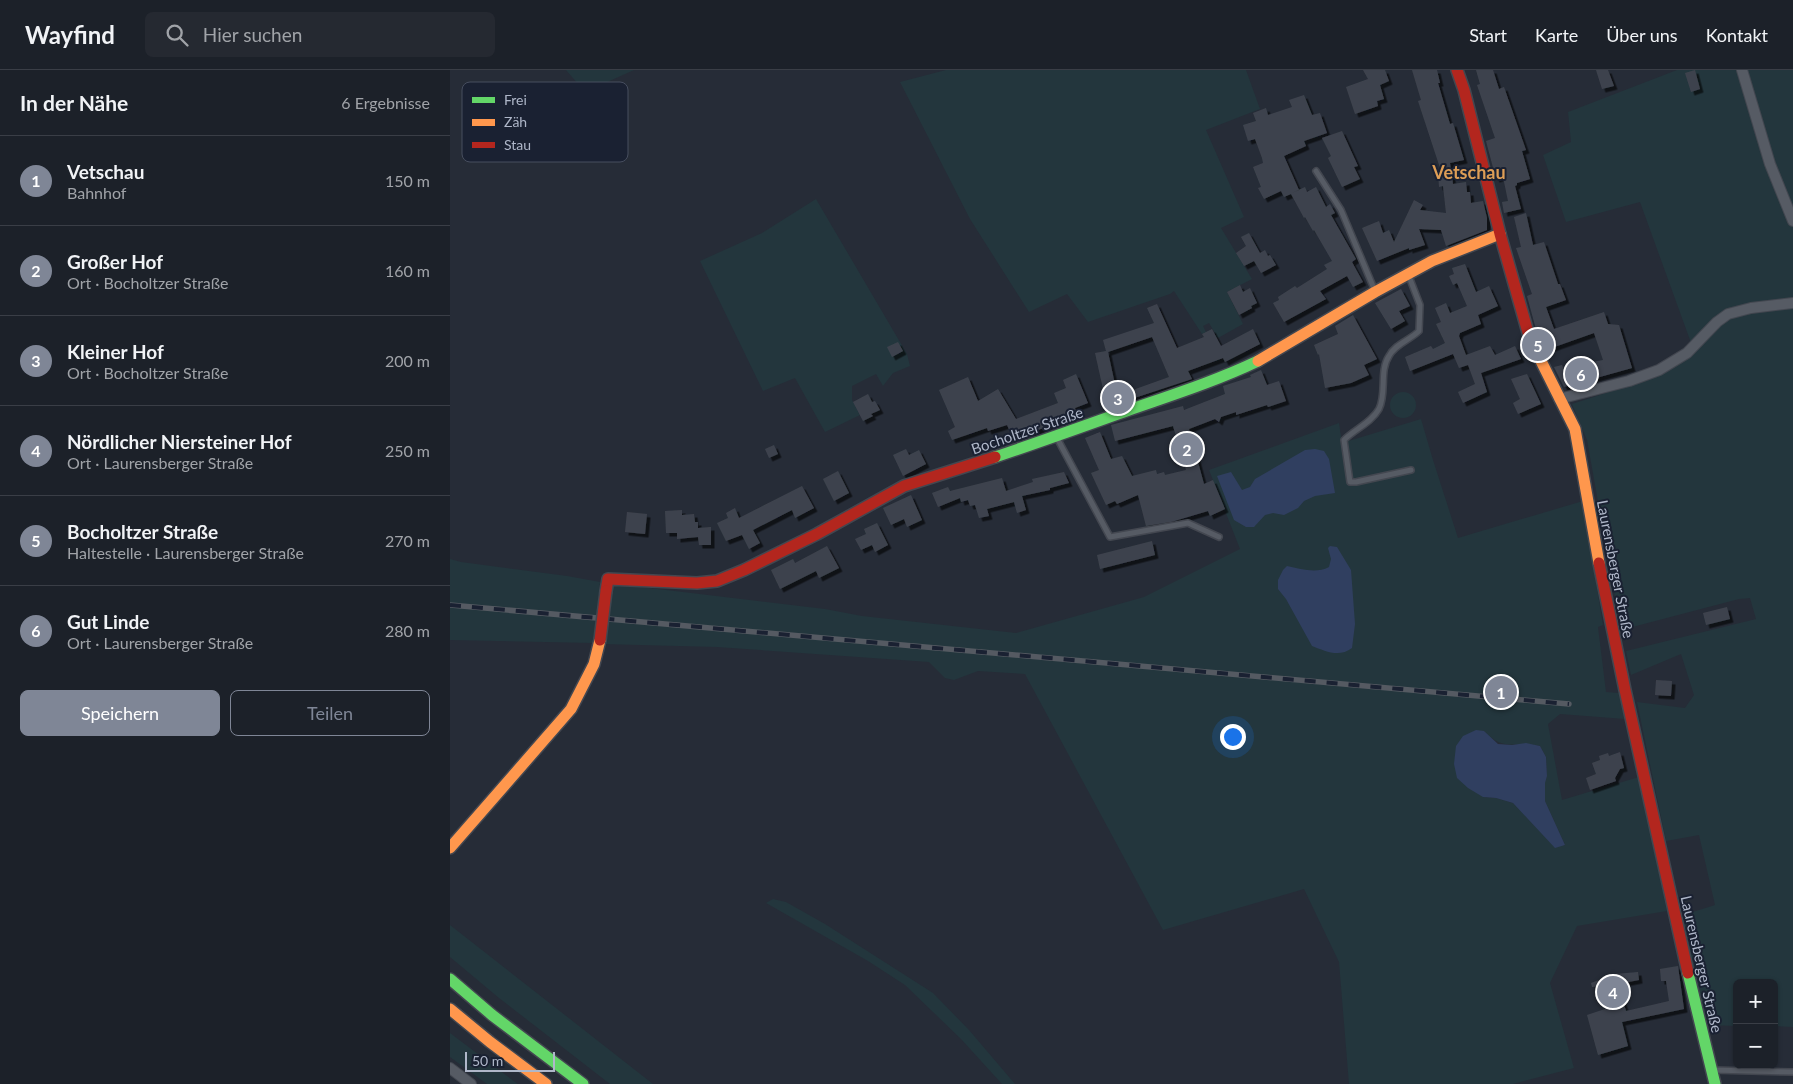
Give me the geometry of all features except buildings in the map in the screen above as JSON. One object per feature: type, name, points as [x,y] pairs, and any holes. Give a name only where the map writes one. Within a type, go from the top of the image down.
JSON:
[{"type":"main road","name":"Laurensberger Straße","points":[[1457,70],[1464,90],[1500,234],[1529,336],[1575,429],[1598,560],[1625,690],[1674,914],[1715,1084]]},
{"type":"main road","name":"Bocholtzer Straße","points":[[450,848],[571,708],[594,664],[600,640],[607,585],[717,581],[744,570],[817,534],[904,486],[1057,437],[1229,375],[1269,356],[1375,292],[1432,261],[1500,234]]},
{"type":"main road","points":[[450,979],[492,1015],[583,1084]]},
{"type":"main road","points":[[450,1009],[546,1084]]},
{"type":"street","points":[[1742,70],[1770,164],[1793,221]]},
{"type":"street","points":[[1559,399],[1628,381],[1659,370],[1687,353],[1717,322],[1728,314],[1751,308],[1793,303]]},
{"type":"street","points":[[450,1068],[471,1084]]},
{"type":"lane","points":[[1316,171],[1341,210],[1375,292]]},
{"type":"lane","points":[[1408,274],[1420,305],[1418,331],[1389,355],[1386,363],[1380,407],[1375,415],[1344,440],[1350,482],[1411,470]]},
{"type":"lane","points":[[1057,437],[1110,537],[1188,522],[1219,537]]},
{"type":"lane","points":[[1711,1070],[1793,1072]]},
{"type":"shaded area","points":[[566,70],[634,70],[607,82],[576,82]]},
{"type":"shaded area","points":[[946,70],[1246,70],[1260,109],[1206,130],[1244,217],[1221,228],[1252,279],[1227,292],[1243,324],[1218,338],[1209,323],[1203,326],[1206,332],[1202,334],[1174,291],[1088,322],[1067,294],[1029,312],[970,219],[900,82]]},
{"type":"shaded area","points":[[1677,70],[1793,70],[1793,1027],[1778,1026],[1778,979],[1733,979],[1733,1026],[1707,1025],[1680,916],[1715,905],[1699,835],[1666,841],[1637,702],[1685,708],[1694,695],[1681,654],[1631,675],[1626,651],[1756,619],[1750,598],[1739,599],[1621,630],[1587,440],[1572,404],[1652,378],[1688,357],[1690,340],[1640,202],[1566,222],[1543,155],[1571,142],[1568,112]]},
{"type":"shaded area","points":[[816,199],[907,354],[910,366],[893,373],[883,386],[876,374],[852,386],[852,400],[860,415],[825,432],[795,378],[763,391],[700,261],[762,233]]},
{"type":"shaded area","points":[[1403,392],[1412,396],[1416,405],[1412,414],[1403,418],[1394,414],[1390,405],[1394,396]]},
{"type":"shaded area","points":[[1421,419],[1458,538],[1583,501],[1603,625],[1598,627],[1606,692],[1619,693],[1625,719],[1560,714],[1548,724],[1562,800],[1639,777],[1667,911],[1577,926],[1550,983],[1574,1068],[1513,1084],[1349,1084],[1339,962],[1304,889],[1163,930],[1025,674],[978,671],[954,680],[945,678],[929,662],[717,647],[601,644],[608,583],[825,609],[862,616],[1016,633],[1144,597],[1240,549],[1209,470],[1339,423],[1342,443]],"holes":[[[1484,731],[1491,738],[1504,744],[1540,746],[1546,757],[1545,801],[1565,845],[1555,847],[1513,803],[1496,798],[1483,797]]]},
{"type":"shaded area","points":[[450,559],[600,582],[594,643],[450,640]]},
{"type":"shaded area","points":[[773,899],[786,902],[825,924],[933,993],[969,1030],[1015,1084],[1002,1084],[961,1039],[905,985],[868,961],[766,903]]},
{"type":"shaded area","points":[[450,925],[653,1084],[610,1084],[499,998],[450,957]]},
{"type":"shaded area","points":[[450,1033],[518,1084],[487,1084],[450,1057]]},
{"type":"water","points":[[1315,449],[1324,451],[1329,459],[1335,493],[1315,496],[1284,515],[1273,513],[1265,515],[1254,527],[1246,527],[1234,520],[1217,476],[1231,472],[1242,490],[1250,487],[1255,479],[1305,450]]},
{"type":"water","points":[[1330,546],[1337,547],[1351,570],[1355,624],[1352,648],[1342,653],[1312,646],[1286,599],[1278,589],[1278,580],[1287,566],[1314,571],[1329,567],[1331,559],[1328,548]]},
{"type":"water","points":[[1476,730],[1484,731],[1498,744],[1526,743],[1540,746],[1546,757],[1545,801],[1565,845],[1555,848],[1513,803],[1496,798],[1483,797],[1468,788],[1457,778],[1454,764],[1456,746],[1463,736]]},
{"type":"railway","points":[[450,605],[1569,704]]},
{"type":"traffic: fast","points":[[995,457],[1194,387],[1258,361]]},
{"type":"traffic: fast","points":[[1688,973],[1715,1084]]},
{"type":"traffic: fast","points":[[450,979],[492,1015],[583,1084]]},
{"type":"traffic: slow","points":[[1258,361],[1375,292],[1432,261],[1500,234]]},
{"type":"traffic: slow","points":[[1534,347],[1575,429],[1599,563]]},
{"type":"traffic: slow","points":[[450,848],[571,709],[594,664],[600,640]]},
{"type":"traffic: slow","points":[[450,1009],[546,1084]]},
{"type":"traffic: jam","points":[[1457,70],[1464,90],[1500,234],[1529,336],[1534,347]]},
{"type":"traffic: jam","points":[[606,591],[608,579],[697,583],[717,581],[744,570],[817,534],[904,486],[995,457]]},
{"type":"traffic: jam","points":[[1599,563],[1625,690],[1688,973]]},
{"type":"traffic: jam","points":[[600,640],[606,591]]},
{"type":"place","name":"Bocholtzer Straße","points":[[1538,345]]},
{"type":"place","name":"Gut Linde","points":[[1581,374]]},
{"type":"place","name":"Kleiner Hof","points":[[1118,398]]},
{"type":"place","name":"Großer Hof","points":[[1187,449]]},
{"type":"place","name":"Vetschau","points":[[1501,692]]},
{"type":"place","name":"Nördlicher Niersteiner Hof","points":[[1613,992]]},
{"type":"district","name":"Vetschau","points":[[1469,172]]}]
